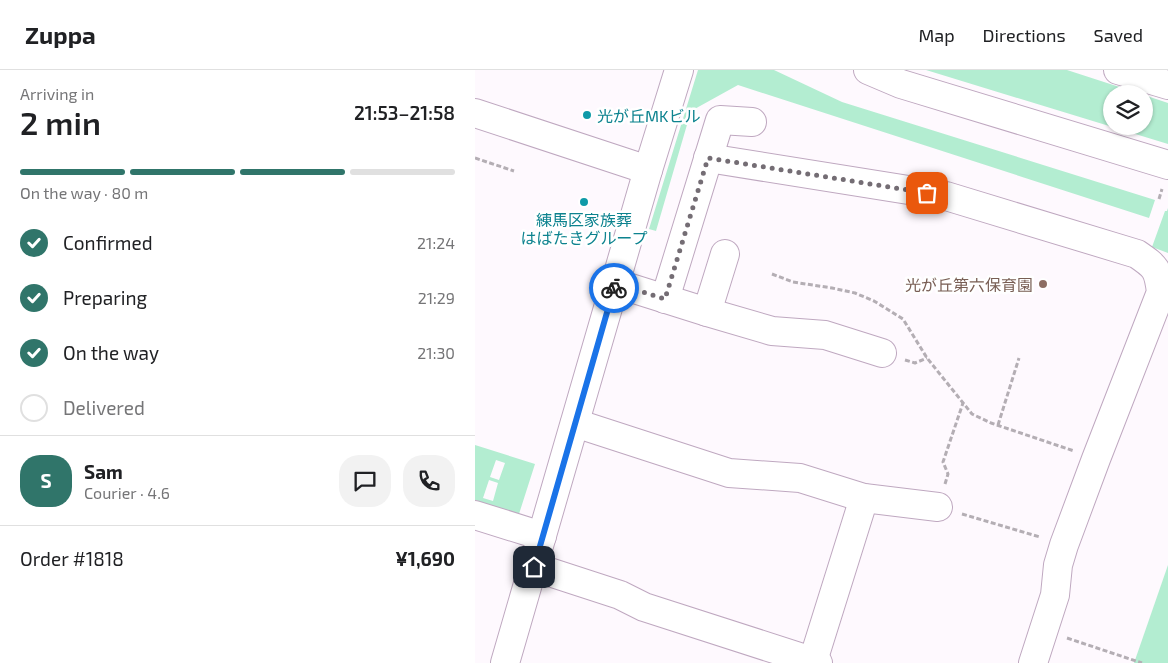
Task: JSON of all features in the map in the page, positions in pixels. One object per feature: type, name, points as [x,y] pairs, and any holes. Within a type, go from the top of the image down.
[{"type":"street","points":[[505,663],[648,170],[679,70]]},
{"type":"street","points":[[868,70],[901,84],[1168,165]]},
{"type":"street","points":[[1118,70],[1168,85]]},
{"type":"street","points":[[475,113],[648,170]]},
{"type":"street","points":[[665,299],[720,120],[752,122]]},
{"type":"street","points":[[708,158],[946,196],[1137,254],[1152,264],[1159,277],[1161,292],[1064,545],[1058,566],[1055,595],[1033,663]]},
{"type":"street","points":[[707,312],[725,254]]},
{"type":"street","points":[[615,283],[772,331],[825,335],[882,352]]},
{"type":"street","points":[[575,422],[729,472],[800,478],[865,498],[937,507]]},
{"type":"street","points":[[534,567],[620,595],[643,607],[815,662],[865,498]]},
{"type":"street","points":[[475,515],[542,536]]},
{"type":"path","points":[[475,158],[514,170]]},
{"type":"path","points":[[1019,358],[998,425],[1096,459]]},
{"type":"path","points":[[963,402],[943,462],[948,474],[937,507],[1064,545]]},
{"type":"path","points":[[1043,631],[1142,663]]},
{"type":"green space","points":[[698,70],[774,70],[842,102],[1155,200],[1149,218],[738,85],[691,111],[656,231],[649,229]]},
{"type":"green space","points":[[926,70],[1067,70],[1113,85],[1103,85],[1103,124]]},
{"type":"green space","points":[[1153,98],[1168,103],[1168,144],[1139,135],[1153,135]]},
{"type":"green space","points":[[1168,208],[1168,253],[1152,247],[1165,211]]},
{"type":"green space","points":[[475,445],[535,464],[519,514],[475,500]],"holes":[[[496,460],[505,463],[499,480],[490,477]],[[489,480],[498,483],[493,501],[483,498]]]},
{"type":"green space","points":[[1168,565],[1168,663],[1134,663]]},
{"type":"way so far","points":[[614,288],[615,283],[665,299],[708,158],[927,193]]},
{"type":"place","name":"光が丘MKビル","points":[[587,115]]},
{"type":"place","name":"練馬区家族葬 はばたきグループ","points":[[584,202]]},
{"type":"place","name":"光が丘第六保育園","points":[[1043,284]]},
{"type":"route","points":[[534,567],[614,288]]}]
